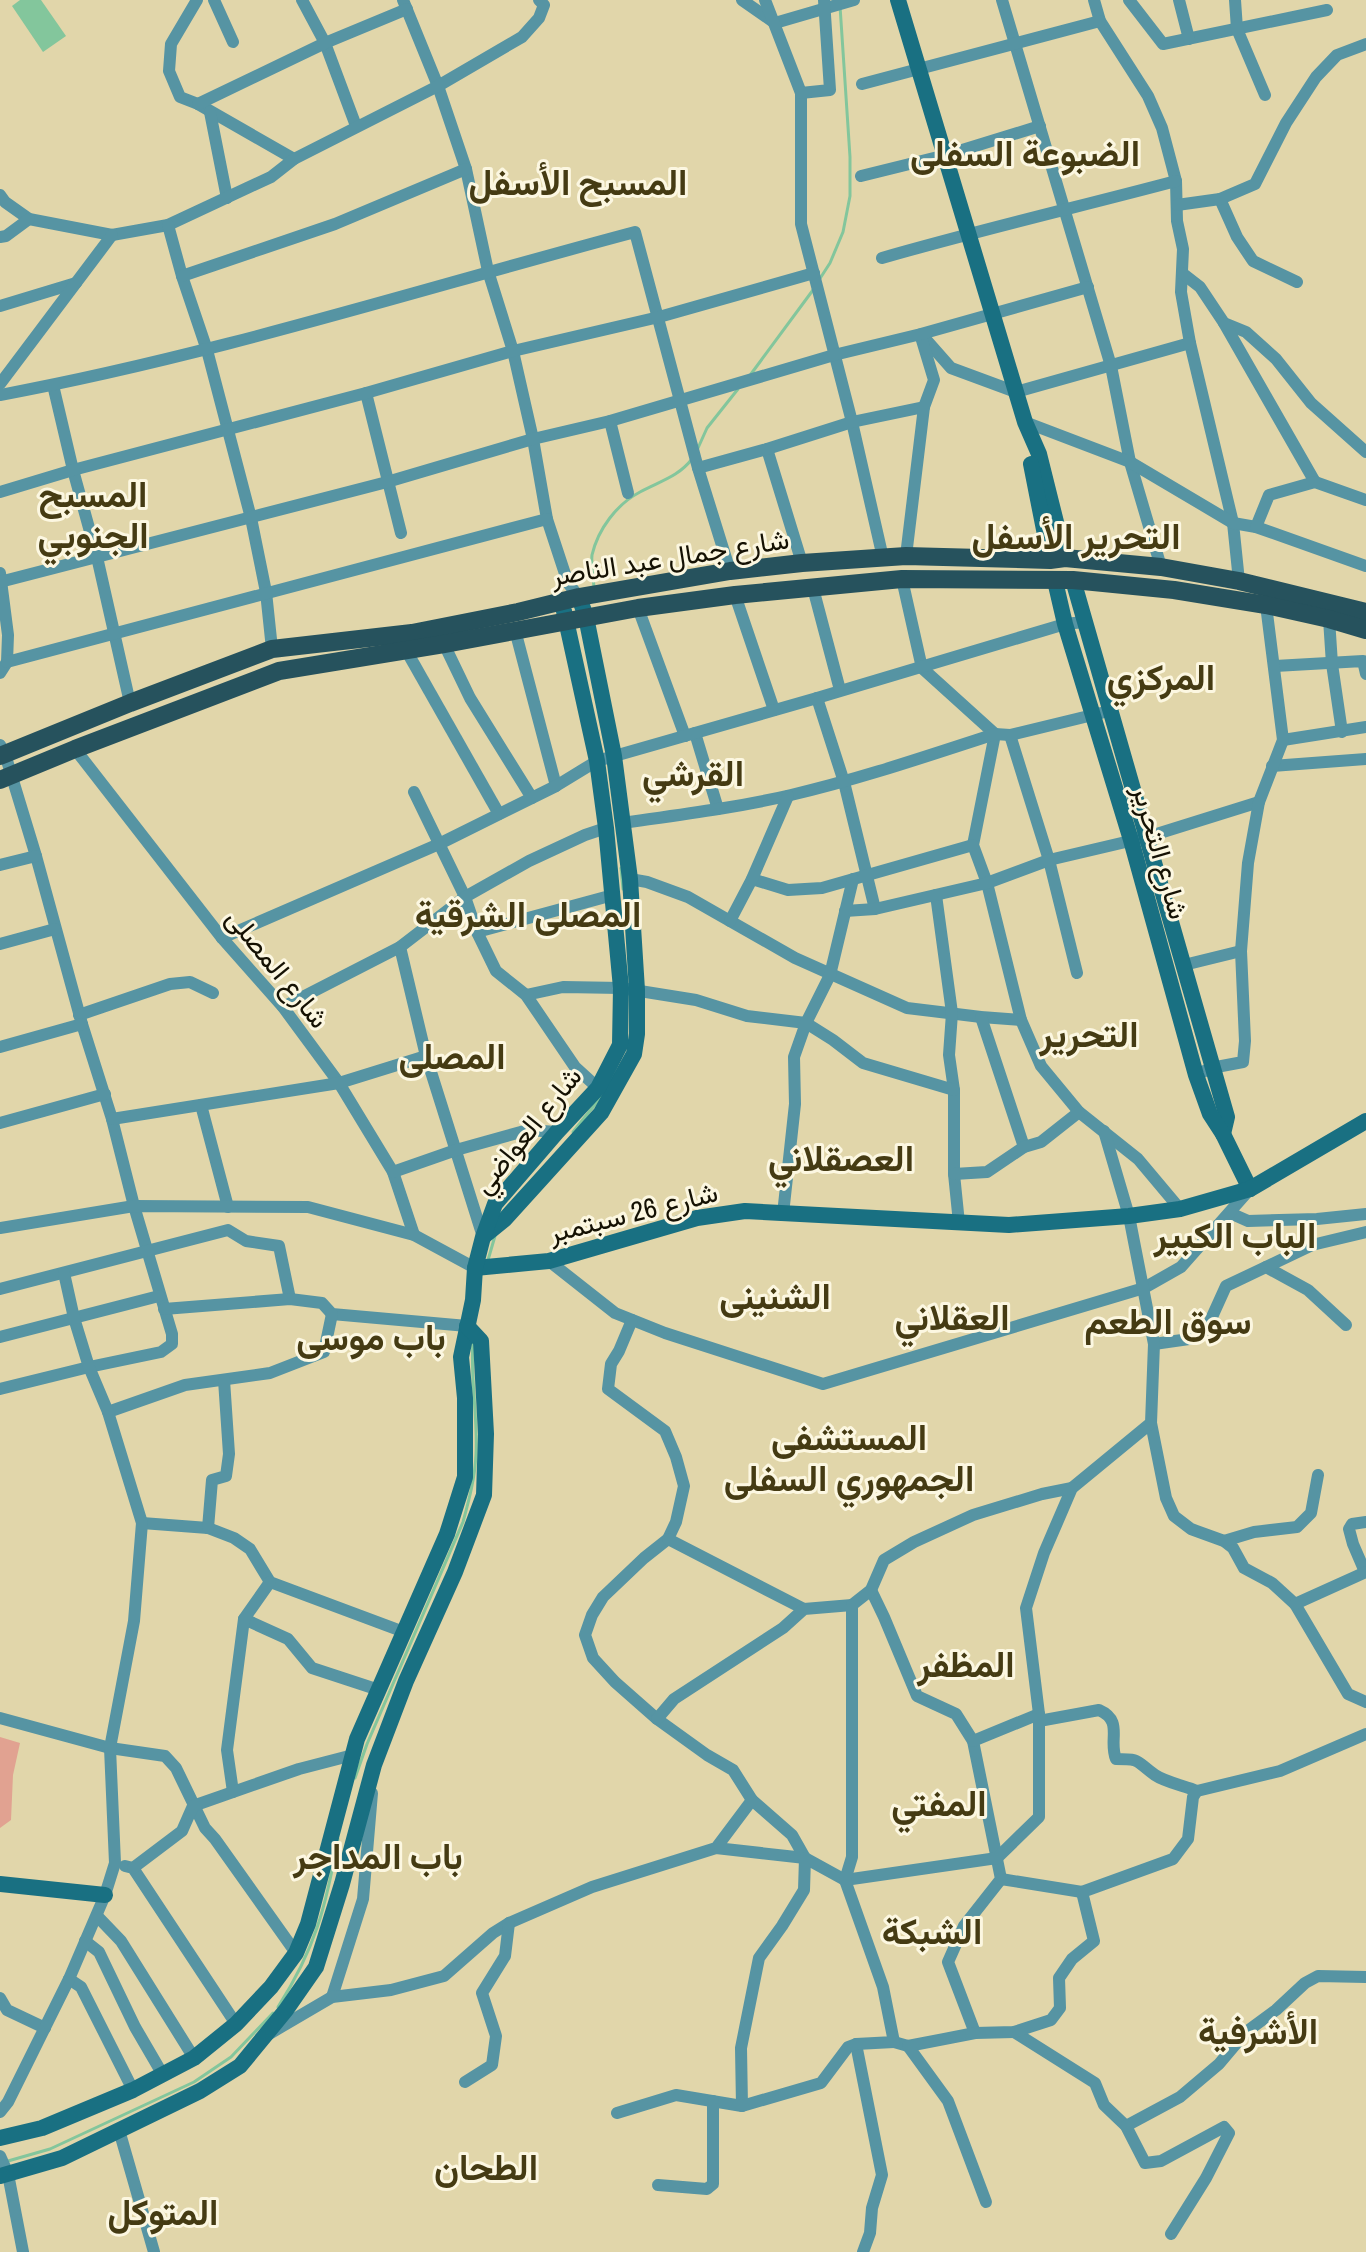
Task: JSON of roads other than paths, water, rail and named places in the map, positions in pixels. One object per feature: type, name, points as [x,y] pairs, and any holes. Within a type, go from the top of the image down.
[{"type":"main road","points":[[898,0],[1025,422],[1039,454],[1058,559]]},
{"type":"main road","name":"شارع جمال عبد الناصر","points":[[2,752],[272,649],[412,633],[570,594],[802,563],[906,556],[1058,559],[1161,567],[1239,581],[1366,612]]},
{"type":"main road","name":"شارع جمال عبد الناصر","points":[[6,779],[75,749],[279,671],[638,608],[735,595],[902,579],[1064,581],[1174,590],[1266,605],[1366,630]]},
{"type":"main road","name":"شارع التحرير","points":[[1064,581],[1084,622],[1101,713]]},
{"type":"main road","name":"شارع التحرير","points":[[1064,581],[1065,624],[1101,713],[1204,1072]]},
{"type":"main road","name":"شارع العواضي","points":[[483,1237],[505,1219],[601,1113],[634,1054],[637,1034],[613,895],[614,756],[586,617],[570,594]]},
{"type":"main road","name":"شارع العواضي","points":[[483,1237],[495,1204],[598,1088],[620,1045],[629,989],[630,879],[597,761],[566,621],[570,594]]},
{"type":"main road","name":"شارع التحرير","points":[[1139,838],[1184,965],[1210,1114],[1250,1189]]},
{"type":"main road","name":"شارع 26 سبتمبر","points":[[475,1268],[549,1261],[697,1218],[745,1211],[1009,1225],[1180,1209],[1250,1189],[1366,1121]]},
{"type":"main road","points":[[0,2138],[42,2128],[133,2090],[194,2058],[236,2024],[271,1987],[296,1953],[308,1924],[357,1739],[447,1534],[465,1477],[465,1398],[461,1357],[483,1237]]},
{"type":"main road","points":[[4,2175],[62,2158],[200,2091],[240,2066],[316,1967],[374,1765],[484,1495],[486,1434],[481,1341],[467,1326]]},
{"type":"main road","points":[[353,1755],[374,1765]]},
{"type":"main road","points":[[0,1884],[105,1895]]},
{"type":"street","points":[[197,0],[171,44],[169,71],[180,97],[198,104],[294,159]]},
{"type":"street","points":[[214,0],[233,42]]},
{"type":"street","points":[[302,0],[325,43],[356,126]]},
{"type":"street","points":[[0,195],[29,219],[112,235],[168,225],[271,177],[294,159],[438,86],[522,37],[539,18],[544,5],[539,0]]},
{"type":"street","points":[[742,0],[775,23]]},
{"type":"street","points":[[765,0],[801,93],[801,224],[883,558]]},
{"type":"street","points":[[775,23],[827,4],[852,0]]},
{"type":"street","points":[[1002,0],[1111,366],[1130,462],[1161,567]]},
{"type":"street","points":[[1094,0],[1100,21],[1148,96],[1162,128],[1176,181],[1177,221],[1183,249],[1181,292],[1190,343],[1233,523],[1239,581]]},
{"type":"street","points":[[1129,0],[1163,44],[1327,10]]},
{"type":"street","points":[[1179,0],[1189,39]]},
{"type":"street","points":[[1235,0],[1237,29],[1265,95]]},
{"type":"street","points":[[801,93],[830,90],[827,4]]},
{"type":"street","points":[[198,104],[405,5],[438,86],[466,169],[488,271],[513,351],[547,519],[570,594]]},
{"type":"street","points":[[862,84],[1100,21]]},
{"type":"street","points":[[1177,205],[1220,199],[1255,184],[1286,123],[1316,77],[1337,55],[1366,44]]},
{"type":"street","points":[[210,112],[227,198]]},
{"type":"street","points":[[861,176],[946,155],[1040,126]]},
{"type":"street","points":[[182,276],[335,224],[466,169]]},
{"type":"street","points":[[882,258],[1176,181]]},
{"type":"street","points":[[1220,199],[1237,237],[1253,261],[1297,282]]},
{"type":"street","points":[[0,237],[29,219]]},
{"type":"street","points":[[168,225],[207,350],[251,518],[266,592],[272,649]]},
{"type":"street","points":[[0,395],[207,350],[635,232],[698,468],[730,571]]},
{"type":"street","points":[[0,384],[112,235]]},
{"type":"street","points":[[0,492],[513,351],[659,317],[814,273]]},
{"type":"street","points":[[1182,273],[1200,287],[1224,323],[1315,482]]},
{"type":"street","points":[[0,306],[76,283]]},
{"type":"street","points":[[547,519],[114,633],[4,668],[8,635],[1,578],[97,557],[387,482],[834,355],[1088,287]]},
{"type":"street","points":[[1224,323],[1246,332],[1276,359],[1311,403],[1366,452]]},
{"type":"street","points":[[921,334],[951,368],[1016,392],[1190,343]]},
{"type":"street","points":[[906,556],[924,407],[934,380],[921,334]]},
{"type":"street","points":[[53,385],[130,703]]},
{"type":"street","points":[[366,393],[401,533]]},
{"type":"street","points":[[698,468],[852,422],[924,407]]},
{"type":"street","points":[[610,421],[628,493]]},
{"type":"street","points":[[1025,422],[1130,462],[1233,523],[1256,527],[1366,566]]},
{"type":"street","points":[[767,449],[802,563]]},
{"type":"street","points":[[1256,527],[1269,495],[1315,482],[1366,500]]},
{"type":"street","points":[[902,579],[922,668],[995,734]]},
{"type":"street","points":[[813,588],[840,690]]},
{"type":"street","points":[[735,595],[774,710]]},
{"type":"street","points":[[1204,1072],[1243,1062],[1241,951],[1248,863],[1259,802],[1283,740],[1266,605]]},
{"type":"street","points":[[638,608],[718,809]]},
{"type":"street","points":[[1329,619],[1342,732]]},
{"type":"street","points":[[222,938],[439,844],[556,786],[597,761],[1065,624],[1084,622]]},
{"type":"street","points":[[515,630],[556,786]]},
{"type":"street","points":[[444,644],[470,698],[532,798]]},
{"type":"street","points":[[406,650],[499,814]]},
{"type":"street","points":[[1275,666],[1363,661],[1366,674]]},
{"type":"street","points":[[817,698],[844,782],[875,909]]},
{"type":"street","points":[[283,1007],[400,947],[465,897],[529,861],[585,835],[614,826],[788,796],[844,782],[995,734],[1010,735],[1101,713]]},
{"type":"street","points":[[1283,740],[1366,727]]},
{"type":"street","points":[[995,734],[973,845],[987,883],[1021,1020],[1041,1066],[1079,1112],[1138,1159],[1180,1209]]},
{"type":"street","points":[[1010,735],[1049,860],[1077,973]]},
{"type":"street","name":"شارع المصلى","points":[[75,749],[222,938],[283,1007],[339,1083],[393,1172],[414,1235]]},
{"type":"street","points":[[0,1389],[161,1352],[172,1344],[172,1334],[105,1094],[81,1020],[36,856],[6,779],[2,752]]},
{"type":"street","points":[[1272,766],[1366,759]]},
{"type":"street","points":[[414,792],[465,897],[477,932],[496,971],[526,995],[575,1067],[598,1088]]},
{"type":"street","points":[[730,921],[788,796]]},
{"type":"street","points":[[845,911],[875,909],[987,883],[1049,860],[1139,838],[1259,802]]},
{"type":"street","points":[[752,879],[788,890],[822,888],[973,845]]},
{"type":"street","points":[[0,865],[36,856]]},
{"type":"street","points":[[630,879],[688,897],[795,958],[907,1008],[1021,1020]]},
{"type":"street","points":[[783,1214],[795,1104],[794,1057],[806,1023],[830,975],[853,879]]},
{"type":"street","points":[[477,932],[613,895]]},
{"type":"street","points":[[936,895],[952,1013],[949,1055],[954,1090],[954,1174],[959,1223]]},
{"type":"street","points":[[0,944],[55,929]]},
{"type":"street","points":[[400,947],[426,1056],[483,1237]]},
{"type":"street","points":[[1184,965],[1241,951]]},
{"type":"street","points":[[0,1047],[81,1020],[170,984],[190,982],[213,993]]},
{"type":"street","points":[[526,995],[563,987],[629,989],[696,1000],[747,1016],[806,1023],[863,1063],[954,1090]]},
{"type":"street","points":[[981,1017],[1024,1147]]},
{"type":"street","points":[[112,1119],[339,1083],[426,1056]]},
{"type":"street","points":[[0,1123],[105,1094]]},
{"type":"street","points":[[201,1105],[228,1207]]},
{"type":"street","points":[[954,1174],[987,1172],[1024,1147],[1041,1142],[1079,1112]]},
{"type":"street","points":[[393,1172],[528,1130],[557,1132]]},
{"type":"street","points":[[1104,1131],[1129,1216],[1144,1288],[1154,1344],[1151,1423],[1166,1498],[1174,1516],[1191,1529],[1224,1541],[1233,1548],[1244,1568],[1272,1583],[1295,1604],[1348,1694],[1366,1702]]},
{"type":"street","points":[[549,1261],[615,1313],[665,1333],[823,1384],[1144,1288],[1181,1267],[1250,1189]]},
{"type":"street","points":[[0,1228],[134,1206],[308,1207],[414,1235],[475,1268]]},
{"type":"street","points":[[1230,1213],[1248,1221],[1366,1214]]},
{"type":"street","points":[[0,1289],[228,1230],[246,1241],[279,1246],[290,1299]]},
{"type":"street","points":[[1154,1344],[1196,1338],[1207,1328],[1226,1286],[1312,1245],[1366,1232]]},
{"type":"street","points":[[1266,1267],[1308,1290],[1346,1325]]},
{"type":"street","points":[[0,2112],[8,2102],[69,1979],[97,1916],[115,1863],[110,1748],[134,1621],[142,1523],[108,1412],[89,1367],[64,1273]]},
{"type":"street","points":[[0,1337],[74,1318],[162,1302],[290,1299],[322,1303],[332,1314],[467,1326]]},
{"type":"street","points":[[108,1412],[185,1385],[270,1373],[324,1352],[332,1314]]},
{"type":"street","points":[[632,1320],[611,1364],[608,1389],[665,1431],[684,1486],[676,1522],[668,1539],[603,1597],[585,1635],[593,1658],[615,1682],[657,1719],[733,1770],[752,1800],[792,1835],[805,1858],[804,1890],[759,1958],[741,2048],[742,2106]]},
{"type":"street","points":[[208,1528],[212,1480],[226,1476],[229,1454],[224,1380]]},
{"type":"street","points":[[260,2039],[332,1997],[391,1990],[444,1976],[509,1923],[592,1887],[716,1848],[805,1858],[845,1880],[997,1858],[1039,1817],[1039,1717],[1026,1608],[1044,1553],[1072,1488],[1151,1423]]},
{"type":"street","points":[[1224,1541],[1254,1532],[1297,1527],[1311,1513],[1318,1475]]},
{"type":"street","points":[[668,1539],[804,1609],[852,1605],[871,1590],[884,1560],[914,1542],[973,1515],[1072,1488]]},
{"type":"street","points":[[1295,1604],[1365,1572],[1349,1529],[1352,1524],[1366,1522]]},
{"type":"street","points":[[142,1523],[208,1528],[234,1538],[250,1549],[270,1582],[404,1632]]},
{"type":"street","points":[[233,1792],[227,1750],[244,1619],[270,1582]]},
{"type":"street","points":[[871,1590],[917,1696],[956,1714],[973,1741],[1001,1879],[964,1926],[948,1962],[975,2033]]},
{"type":"street","points":[[852,1605],[852,1857],[845,1880],[883,1987],[894,2042]]},
{"type":"street","points":[[657,1719],[674,1699],[783,1628],[804,1609]]},
{"type":"street","points":[[244,1619],[288,1639],[312,1668],[379,1690]]},
{"type":"street","points":[[973,1741],[1039,1717],[1099,1710],[1106,1713],[1115,1728],[1113,1754],[1116,1759],[1134,1759],[1156,1776],[1197,1791],[1280,1771],[1366,1734]]},
{"type":"street","points":[[0,1718],[110,1748],[165,1756],[176,1768],[205,1828],[296,1953]]},
{"type":"street","points":[[133,1868],[182,1831],[193,1806],[299,1769],[353,1755]]},
{"type":"street","points":[[332,1997],[363,1899],[374,1765]]},
{"type":"street","points":[[1001,1879],[1082,1892],[1173,1859],[1188,1839],[1193,1797],[1197,1791]]},
{"type":"street","points":[[716,1848],[752,1800]]},
{"type":"street","points":[[115,1863],[133,1868],[236,2024]]},
{"type":"street","points":[[617,2113],[676,2095],[742,2106],[821,2083],[848,2047],[856,2044],[894,2042],[908,2046],[975,2033],[1014,2032],[1051,2020],[1060,2008],[1059,1978],[1072,1959],[1094,1941],[1082,1892]]},
{"type":"street","points":[[97,1916],[121,1941],[194,2058]]},
{"type":"street","points":[[465,2082],[492,2065],[496,2036],[482,1993],[505,1956],[509,1923]]},
{"type":"street","points":[[85,1941],[99,1952],[135,2027],[163,2075]]},
{"type":"street","points":[[1126,2126],[1180,2097],[1219,2064],[1246,2032],[1305,1983],[1318,1976],[1366,1977]]},
{"type":"street","points":[[69,1979],[81,1987],[133,2090]]},
{"type":"street","points":[[0,1998],[7,2010],[45,2028]]},
{"type":"street","points":[[1014,2032],[1095,2083],[1104,2105],[1126,2126],[1145,2163],[1161,2161],[1224,2127],[1229,2133],[1206,2178],[1171,2234]]},
{"type":"street","points":[[856,2044],[882,2175],[863,2252]]},
{"type":"street","points":[[908,2046],[948,2101],[986,2202]]},
{"type":"street","points":[[658,2185],[707,2189],[713,2184],[713,2101]]},
{"type":"street","points":[[119,2130],[154,2252]]},
{"type":"street","points":[[0,2156],[23,2252]]},
{"type":"waterway","points":[[819,280],[843,232],[850,196],[840,6]]},
{"type":"waterway","points":[[751,374],[813,290]]},
{"type":"waterway","points":[[698,448],[707,428],[738,389]]},
{"type":"waterway","points":[[594,587],[592,555],[610,518],[632,497],[675,474],[692,459]]},
{"type":"waterway","points":[[621,868],[623,889]]},
{"type":"waterway","points":[[573,1132],[601,1097]]},
{"type":"waterway","points":[[488,1260],[495,1236]]},
{"type":"waterway","points":[[355,1778],[463,1522],[476,1454],[473,1341]]},
{"type":"waterway","points":[[278,2007],[301,1966],[317,1927],[338,1839]]},
{"type":"waterway","points":[[8,2161],[50,2149],[194,2082],[231,2057],[273,2013]]},
{"type":"district","name":"الضبوعة السفلى","points":[[1025,153]]},
{"type":"district","name":"المسبح الأسفل","points":[[578,182]]},
{"type":"district","name":"المسبح الجنوبي","points":[[93,514]]},
{"type":"district","name":"التحرير الأسفل","points":[[1076,536]]},
{"type":"district","name":"المركزي","points":[[1161,677]]},
{"type":"district","name":"القرشي","points":[[693,773]]},
{"type":"district","name":"المصلى الشرقية","points":[[528,914]]},
{"type":"district","name":"التحرير","points":[[1089,1034]]},
{"type":"district","name":"المصلى","points":[[452,1056]]},
{"type":"district","name":"العصقلاني","points":[[841,1158]]},
{"type":"district","name":"الباب الكبير","points":[[1235,1235]]},
{"type":"district","name":"الشنينى","points":[[775,1296]]},
{"type":"district","name":"العقلاني","points":[[952,1317]]},
{"type":"district","name":"سوق الطعم","points":[[1168,1321]]},
{"type":"district","name":"باب موسى","points":[[371,1337]]},
{"type":"district","name":"المستشفى الجمهوري السفلى","points":[[849,1458]]},
{"type":"district","name":"المظفر","points":[[966,1664]]},
{"type":"district","name":"المفتي","points":[[939,1803]]},
{"type":"district","name":"باب المداجر","points":[[378,1856]]},
{"type":"district","name":"الشبكة","points":[[932,1931]]},
{"type":"district","name":"الأشرفية","points":[[1258,2031]]},
{"type":"district","name":"الطحان","points":[[486,2167]]},
{"type":"district","name":"المتوكل","points":[[163,2212]]}]
